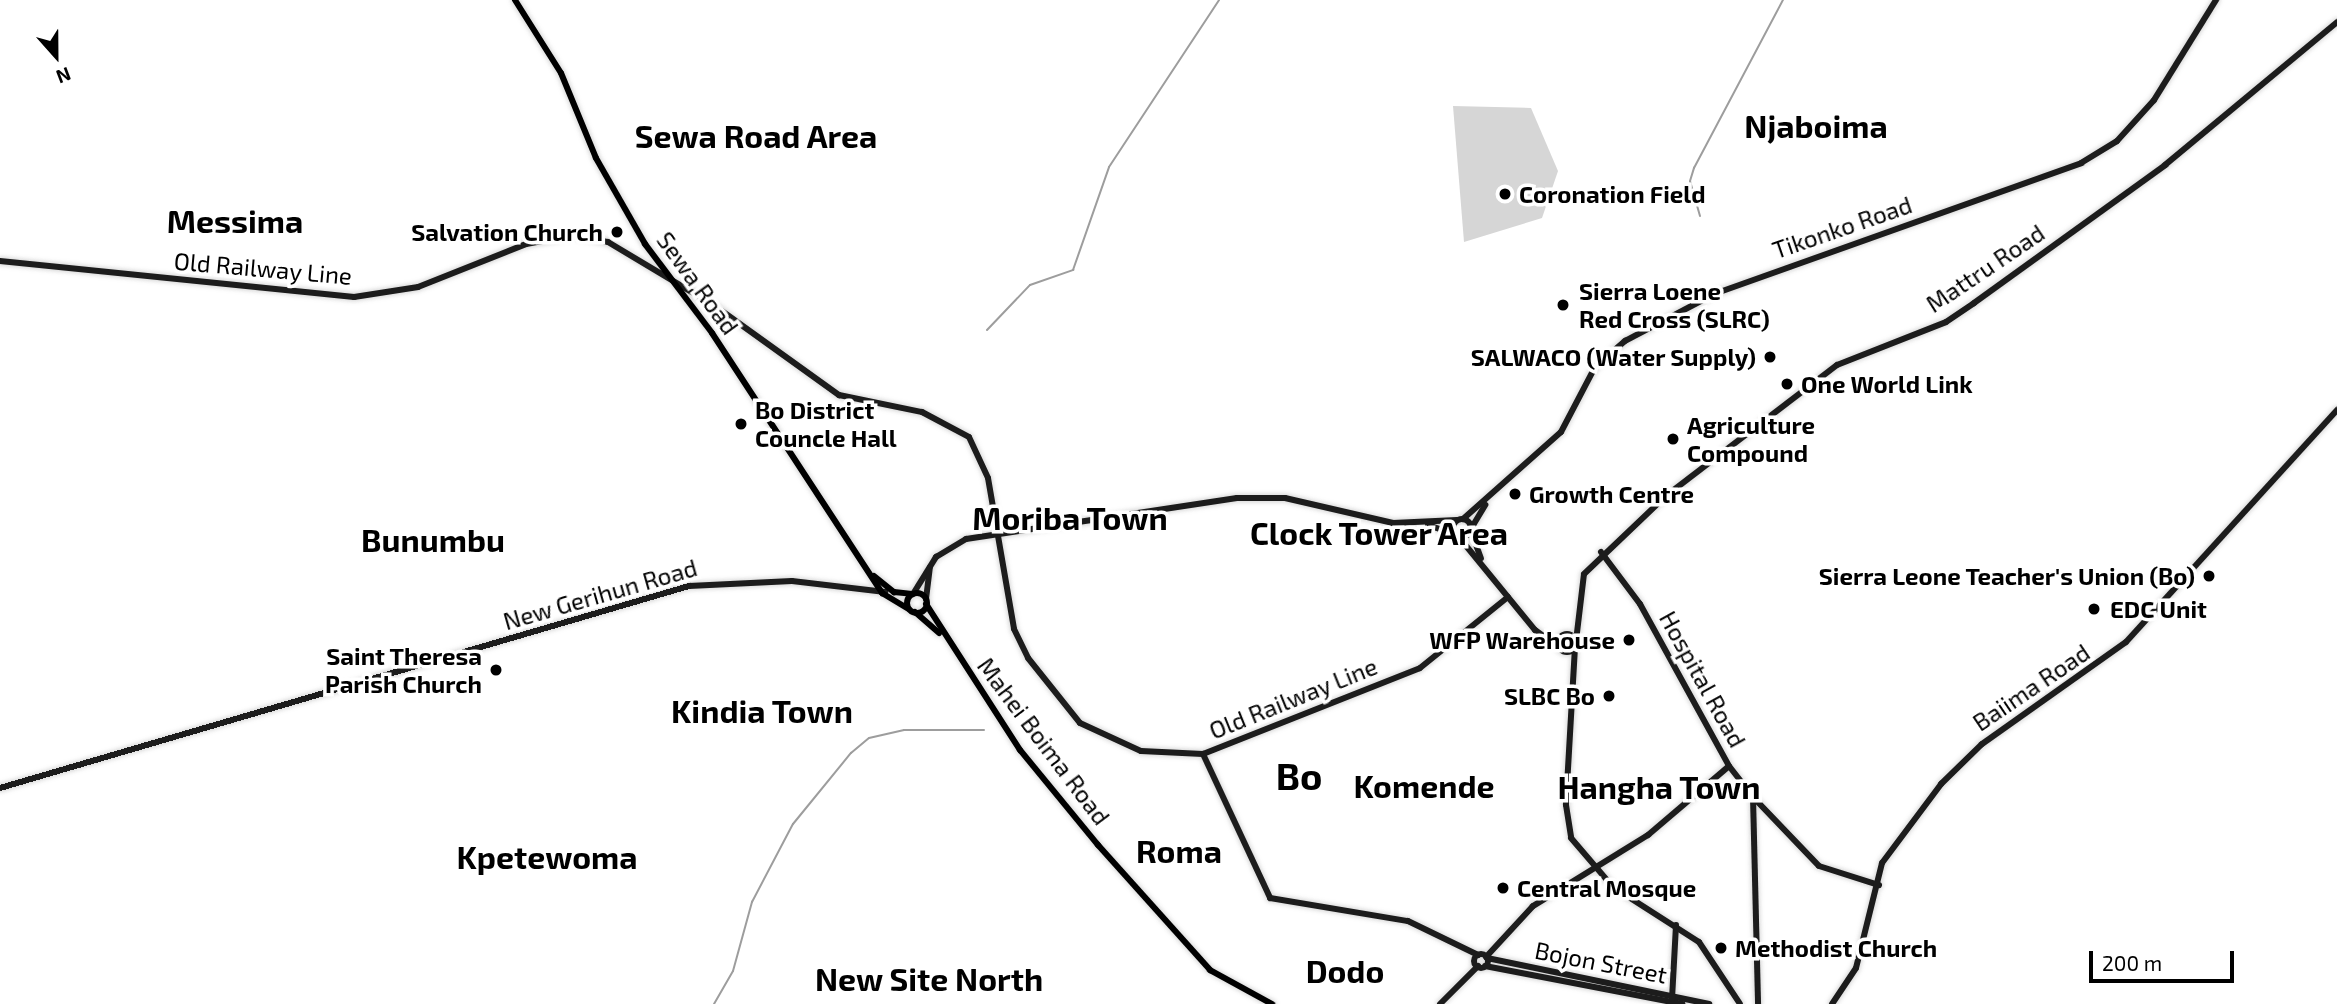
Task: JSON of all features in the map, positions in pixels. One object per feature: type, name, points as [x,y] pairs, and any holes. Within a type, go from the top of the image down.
[{"type":"main road","name":"Sewa Road","points":[[515,0],[561,73],[612,190],[670,281],[712,332],[873,575]]},
{"type":"main road","points":[[873,575],[894,592],[912,594],[926,602],[943,636]]},
{"type":"main road","points":[[873,575],[882,593],[912,610],[943,636]]},
{"type":"main road","points":[[912,594],[912,610]]},
{"type":"main road","points":[[912,610],[926,602]]},
{"type":"main road","name":"Mahei Boima Road","points":[[943,636],[1074,818],[1202,962],[1272,1004]]},
{"type":"street","name":"Tikonko Road","points":[[1486,503],[1561,432],[1595,366],[1625,341],[1751,280],[2081,163],[2118,141],[2154,100],[2216,0]]},
{"type":"street","name":"Mattru Road","points":[[1593,869],[1567,823],[1572,667],[1576,644],[1574,620],[1584,574],[1601,552],[1836,365],[1924,331],[1975,303],[2165,164],[2337,22]]},
{"type":"street","name":"Old Railway Line","points":[[0,261],[354,297],[418,287],[526,244],[575,235],[622,248],[839,395],[922,412],[970,437],[988,478],[1000,534],[1014,629],[1058,701],[1080,723],[1141,751],[1203,754],[1420,668],[1508,597]]},
{"type":"street","name":"Baiima Road","points":[[1832,1004],[1856,968],[1879,885],[1882,863],[1964,758],[2126,642],[2337,410]]},
{"type":"street","points":[[912,594],[931,565],[959,541],[1269,496],[1427,524],[1457,536],[1481,560],[1539,634],[1562,650],[1572,667]]},
{"type":"street","points":[[1427,524],[1460,520],[1486,503]]},
{"type":"street","points":[[1457,536],[1471,529],[1486,503]]},
{"type":"street","points":[[1460,520],[1471,529],[1481,560]]},
{"type":"street","points":[[1457,536],[1460,520]]},
{"type":"street","name":"Hospital Road","points":[[1601,552],[1640,604],[1728,766],[1753,797],[1819,866],[1879,885]]},
{"type":"street","points":[[926,602],[931,565]]},
{"type":"street","name":"New Gerihun Road","points":[[0,788],[688,586],[792,582],[882,593],[894,592]]},
{"type":"street","name":"Mattru Road","points":[[1561,636],[1574,620]]},
{"type":"street","points":[[1539,634],[1561,636],[1576,644]]},
{"type":"street","points":[[1561,636],[1562,650]]},
{"type":"street","points":[[1562,650],[1576,644]]},
{"type":"street","name":"Bojon Street","points":[[1203,754],[1270,898],[1408,921],[1478,955],[1484,962],[1672,1000],[1709,1004]]},
{"type":"street","points":[[1440,1004],[1484,962],[1533,906],[1659,827],[1728,766]]},
{"type":"street","points":[[1753,797],[1758,1004]]},
{"type":"street","points":[[1593,869],[1699,942],[1736,1002]]},
{"type":"street","points":[[1672,1000],[1676,925]]},
{"type":"street","points":[[1478,955],[1484,962]]},
{"type":"street","name":"Bojon Street","points":[[1672,1000],[1682,1004]]},
{"type":"shaded area","name":"Coronation Field","points":[[1453,106],[1531,108],[1558,171],[1542,218],[1464,242]]},
{"type":"waterway","points":[[987,330],[1030,285],[1073,270],[1109,167],[1219,0]]},
{"type":"waterway","points":[[1700,216],[1690,181],[1694,168],[1783,0]]},
{"type":"waterway","points":[[714,1004],[733,971],[752,902],[793,824],[851,753],[869,738],[904,730],[984,730]]},
{"type":"place","name":"Coronation Field","points":[[1505,194]]},
{"type":"place","name":"Salvation Church","points":[[617,232]]},
{"type":"place","name":"Sierra Loene Red Cross (SLRC)","points":[[1563,305]]},
{"type":"place","name":"SALWACO (Water Supply)","points":[[1770,357]]},
{"type":"place","name":"One World Link","points":[[1787,384]]},
{"type":"place","name":"Bo District Councle Hall","points":[[741,424]]},
{"type":"place","name":"Agriculture Compound","points":[[1673,439]]},
{"type":"place","name":"Growth Centre","points":[[1515,494]]},
{"type":"place","name":"Sierra Leone Teacher's Union (Bo)","points":[[2209,576]]},
{"type":"place","name":"EDC Unit","points":[[2094,609]]},
{"type":"place","name":"WFP Warehouse","points":[[1629,640]]},
{"type":"place","name":"Saint Theresa Parish Church","points":[[496,670]]},
{"type":"place","name":"SLBC Bo","points":[[1609,696]]},
{"type":"place","name":"Central Mosque","points":[[1503,888]]},
{"type":"place","name":"Methodist Church","points":[[1721,948]]},
{"type":"district","name":"Njaboima","points":[[1816,125]]},
{"type":"district","name":"Sewa Road Area","points":[[756,135]]},
{"type":"district","name":"Messima","points":[[235,220]]},
{"type":"district","name":"Moriba Town","points":[[1070,517]]},
{"type":"district","name":"Clock Tower Area","points":[[1379,532]]},
{"type":"district","name":"Bunumbu","points":[[433,539]]},
{"type":"district","name":"Kindia Town","points":[[762,710]]},
{"type":"district","name":"Bo","points":[[1299,776]]},
{"type":"district","name":"Komende","points":[[1424,785]]},
{"type":"district","name":"Hangha Town","points":[[1659,786]]},
{"type":"district","name":"Roma","points":[[1179,850]]},
{"type":"district","name":"Kpetewoma","points":[[547,856]]},
{"type":"district","name":"Dodo","points":[[1345,970]]},
{"type":"district","name":"New Site North","points":[[929,978]]}]
